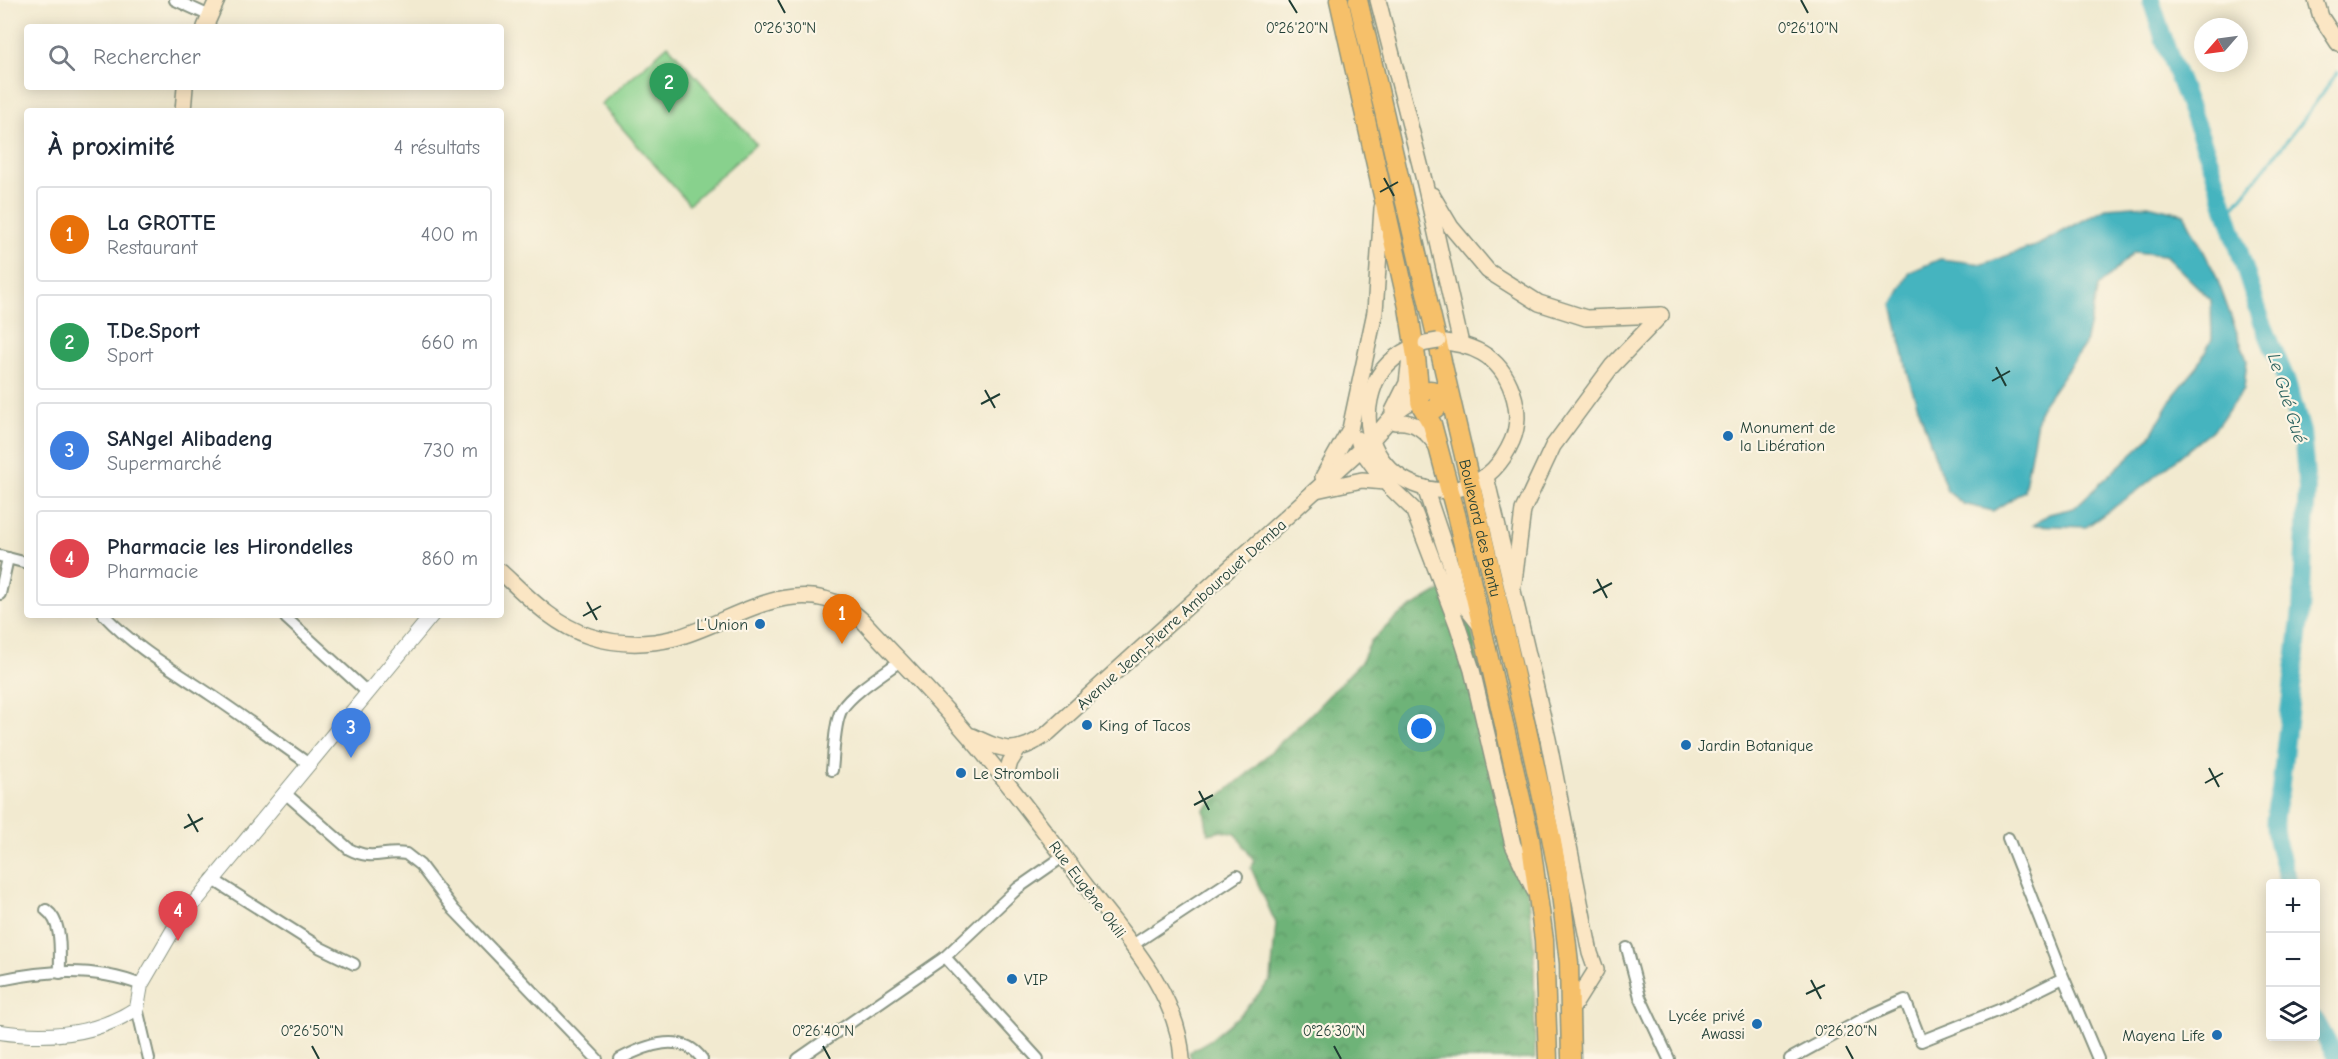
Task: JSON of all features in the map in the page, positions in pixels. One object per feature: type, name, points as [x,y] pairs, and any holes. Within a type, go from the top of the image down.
[{"type":"highway","name":"Boulevard des Bantu","points":[[1339,0],[1408,307],[1426,343],[1443,362],[1468,484],[1534,758],[1558,872],[1565,922],[1572,1030],[1571,1059]]},
{"type":"highway","name":"Boulevard des Bantu","points":[[1358,0],[1402,187],[1426,343],[1432,424],[1439,449],[1468,484],[1483,629],[1522,800],[1540,901],[1546,966],[1548,1059]]},
{"type":"highway","points":[[1402,187],[1406,220],[1436,358],[1432,400],[1447,412],[1468,484]]},
{"type":"highway","points":[[1572,1030],[1577,1059]]},
{"type":"main road","points":[[207,22],[217,0]]},
{"type":"main road","points":[[1378,0],[1425,184],[1461,344]]},
{"type":"main road","points":[[2316,0],[2321,17],[2338,43]]},
{"type":"main road","points":[[183,108],[185,90]]},
{"type":"main road","points":[[1425,184],[1451,227],[1488,271],[1539,303],[1586,318],[1660,315],[1612,366],[1553,446],[1523,510],[1513,591]]},
{"type":"main road","points":[[1316,490],[1350,429],[1375,312],[1382,190]]},
{"type":"main road","points":[[1408,307],[1410,375],[1393,419],[1420,427],[1439,449]]},
{"type":"main road","points":[[1352,416],[1370,440],[1375,450],[1391,471],[1412,485],[1437,491],[1468,484],[1503,460],[1513,439],[1517,415],[1512,391],[1501,370],[1483,354],[1461,344],[1426,343],[1394,358],[1378,376],[1369,400],[1368,426],[1370,440],[1386,482],[1413,509],[1458,624],[1472,670],[1513,845],[1540,901]]},
{"type":"main road","name":"Avenue Jean-Pierre Ambourouet Demba","points":[[1019,748],[1040,739],[1063,721],[1393,419],[1432,400]]},
{"type":"main road","points":[[1316,490],[1362,480],[1386,482]]},
{"type":"main road","points":[[1468,484],[1513,591],[1548,739],[1590,953],[1596,970],[1571,1010]]},
{"type":"main road","points":[[1425,488],[1451,566],[1458,597],[1483,629]]},
{"type":"main road","name":"Rue Eugène Okili","points":[[504,575],[531,600],[566,626],[588,636],[638,643],[675,638],[750,608],[799,597],[815,598],[846,607],[863,621],[967,733],[1005,779],[1145,964],[1166,1002],[1177,1029],[1182,1059]]},
{"type":"main road","points":[[967,733],[1000,749],[1019,748]]},
{"type":"main road","points":[[1005,779],[1010,762],[1019,748]]},
{"type":"street","points":[[175,0],[207,22]]},
{"type":"street","points":[[0,594],[4,557],[24,562]]},
{"type":"street","points":[[107,618],[158,661],[211,694],[309,764]]},
{"type":"street","points":[[286,618],[367,692]]},
{"type":"street","points":[[149,1059],[137,1008],[141,985],[176,925],[429,618]]},
{"type":"street","points":[[832,770],[841,710],[854,696],[900,662]]},
{"type":"street","points":[[285,793],[349,849],[360,855],[371,857],[406,854],[420,865],[454,909],[597,1059]]},
{"type":"street","points":[[2008,838],[2062,976],[2098,1059]]},
{"type":"street","points":[[798,1059],[945,957],[1018,888],[1064,856]]},
{"type":"street","points":[[1131,946],[1237,876]]},
{"type":"street","points":[[212,879],[321,948],[354,964]]},
{"type":"street","points":[[46,910],[52,915],[58,927],[60,973]]},
{"type":"street","points":[[1627,948],[1640,998],[1669,1059]]},
{"type":"street","points":[[945,957],[1038,1059]]},
{"type":"street","points":[[0,980],[32,974],[104,974],[141,985]]},
{"type":"street","points":[[1790,1059],[1869,1016],[1905,1000],[1921,1041],[2007,1006],[2062,976]]},
{"type":"street","points":[[0,1032],[61,1035],[97,1028],[117,1021],[137,1008]]},
{"type":"street","points":[[620,1059],[639,1050],[669,1042],[681,1043],[696,1050],[702,1059]]},
{"type":"green space","points":[[668,45],[756,144],[689,204],[601,104]]},
{"type":"green space","points":[[1460,579],[1527,880],[1534,948],[1535,1059],[1191,1059],[1189,1052],[1210,1040],[1240,1015],[1271,980],[1276,924],[1251,868],[1254,861],[1236,834],[1222,831],[1208,834],[1204,809],[1247,774],[1309,716],[1362,661],[1371,641],[1399,615]]},
{"type":"water","points":[[2148,205],[2184,214],[2215,273],[2247,360],[2244,389],[2216,427],[2137,491],[2086,527],[2033,525],[2049,514],[2074,508],[2149,438],[2175,394],[2198,366],[2212,339],[2211,300],[2165,255],[2134,252],[2098,287],[2085,344],[2039,410],[2024,491],[1993,511],[1963,504],[1947,491],[1911,386],[1892,305],[1910,272],[1940,259],[1983,264],[2038,245],[2106,208]]},
{"type":"waterway","name":"Le Gué Gué","points":[[2151,0],[2167,49],[2211,163],[2261,319],[2287,382],[2302,432],[2307,488],[2301,610],[2275,818],[2276,839],[2287,879]]},
{"type":"waterway","points":[[2228,214],[2300,124],[2338,72]]},
{"type":"waterway","name":"Le Gué Gué","points":[[2320,1028],[2337,1059]]},
{"type":"place","name":"T.De.Sport","points":[[669,113]]},
{"type":"place","name":"Monument de la Libération","points":[[1728,436]]},
{"type":"place","name":"L’Union","points":[[760,624]]},
{"type":"place","name":"La GROTTE","points":[[842,644]]},
{"type":"place","name":"King of Tacos","points":[[1087,725]]},
{"type":"place","name":"Jardin Botanique","points":[[1686,745]]},
{"type":"place","name":"SANgel Alibadeng","points":[[351,758]]},
{"type":"place","name":"Le Stromboli","points":[[961,773]]},
{"type":"place","name":"Pharmacie les Hirondelles","points":[[178,941]]},
{"type":"place","name":"VIP","points":[[1012,979]]},
{"type":"place","name":"Lycée privé Awassi","points":[[1757,1024]]},
{"type":"place","name":"Mayena Life","points":[[2217,1035]]}]
